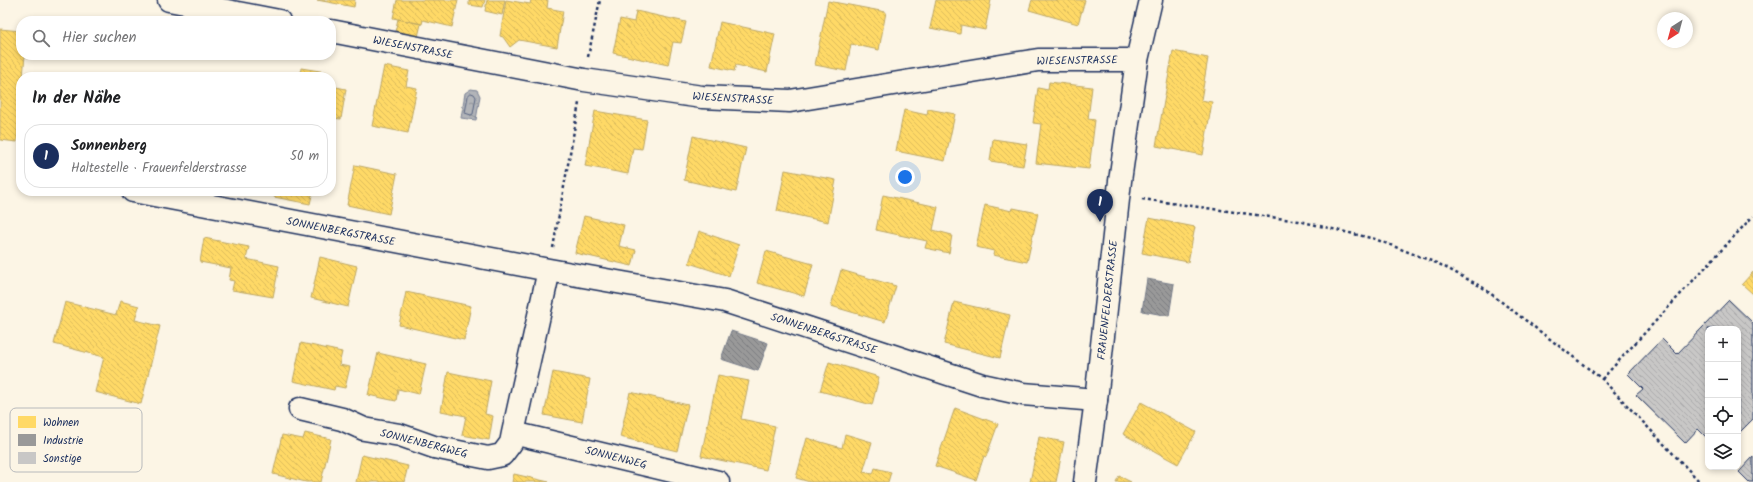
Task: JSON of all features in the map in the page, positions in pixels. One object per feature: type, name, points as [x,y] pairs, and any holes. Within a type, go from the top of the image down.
[{"type":"street","points":[[169,0],[253,16]]},
{"type":"street","name":"FRAUENFELDERSTRASSE","points":[[1085,482],[1096,400],[1118,196],[1137,60],[1151,0]]},
{"type":"street","name":"WIESENSTRASSE","points":[[336,32],[584,80],[702,98],[790,101],[1038,60],[1137,60]]},
{"type":"street","name":"SONNENBERGSTRASSE","points":[[159,196],[549,270],[725,301],[982,384],[1023,394],[1096,400]]},
{"type":"street","points":[[513,433],[549,270]]},
{"type":"street","name":"SONNENBERGWEG","points":[[300,409],[342,419],[364,429],[400,435],[434,446],[488,458],[502,455],[511,443],[513,433]]},
{"type":"street","name":"SONNENWEG","points":[[513,433],[718,482]]},
{"type":"path","points":[[549,270],[600,0]]},
{"type":"path","points":[[1118,196],[1299,221],[1375,239],[1439,264],[1482,287],[1602,378],[1700,482]]},
{"type":"path","points":[[1602,378],[1753,216]]},
{"type":"water","points":[[471,89],[477,90],[480,96],[476,120],[461,118],[465,93]]},
{"type":"building: Wohnen","points":[[317,0],[355,0],[354,7]]},
{"type":"building: Wohnen","points":[[397,0],[458,0],[452,27],[423,20],[422,24],[393,18]]},
{"type":"building: Wohnen","points":[[469,0],[485,0],[483,7],[469,5]]},
{"type":"building: Wohnen","points":[[487,0],[505,0],[502,15],[485,11]]},
{"type":"building: Wohnen","points":[[506,0],[530,4],[531,0],[548,0],[547,8],[563,11],[557,47],[519,40],[510,47],[503,37],[500,36]]},
{"type":"building: Wohnen","points":[[936,0],[991,0],[985,30],[961,25],[960,34],[930,28]]},
{"type":"building: Wohnen","points":[[1032,0],[1085,0],[1078,24],[1029,10]]},
{"type":"building: Wohnen","points":[[828,1],[886,12],[879,50],[851,44],[846,71],[815,65]]},
{"type":"building: Wohnen","points":[[636,11],[686,22],[681,43],[673,42],[668,65],[613,53],[620,19],[634,22]]},
{"type":"building: Wohnen","points":[[398,19],[421,24],[418,37],[395,32]]},
{"type":"building: Wohnen","points":[[720,22],[775,34],[767,72],[736,65],[734,71],[711,66]]},
{"type":"building: Wohnen","points":[[0,29],[16,31],[16,60],[25,60],[23,72],[16,72],[16,142],[0,140]]},
{"type":"building: Wohnen","points":[[1173,51],[1208,58],[1201,100],[1212,102],[1203,155],[1156,146]]},
{"type":"building: Wohnen","points":[[384,66],[409,71],[406,86],[417,88],[408,133],[372,126]]},
{"type":"building: Wohnen","points":[[301,68],[326,72],[301,72]]},
{"type":"building: Wohnen","points":[[1049,82],[1092,87],[1088,119],[1095,120],[1089,169],[1036,163],[1041,124],[1033,123],[1038,88],[1048,90]]},
{"type":"building: Wohnen","points":[[336,87],[346,89],[341,119],[336,118]]},
{"type":"building: Wohnen","points":[[928,109],[955,114],[945,161],[896,151],[904,110],[927,115]]},
{"type":"building: Wohnen","points":[[595,111],[647,120],[642,149],[633,148],[628,174],[585,166]]},
{"type":"building: Wohnen","points":[[693,136],[746,148],[736,192],[684,180]]},
{"type":"building: Wohnen","points":[[993,139],[1027,144],[1023,166],[990,161]]},
{"type":"building: Wohnen","points":[[355,165],[397,174],[389,214],[347,205]]},
{"type":"building: Wohnen","points":[[785,170],[836,180],[828,222],[777,211]]},
{"type":"building: Wohnen","points":[[883,195],[938,207],[933,230],[952,235],[949,253],[925,248],[927,241],[876,230]]},
{"type":"building: Wohnen","points":[[274,196],[312,196],[310,204]]},
{"type":"building: Wohnen","points":[[985,205],[1012,211],[1013,208],[1038,213],[1027,262],[993,255],[994,251],[976,247]]},
{"type":"building: Wohnen","points":[[584,216],[624,225],[619,246],[636,250],[632,266],[575,253]]},
{"type":"building: Wohnen","points":[[1149,218],[1195,227],[1188,262],[1142,253]]},
{"type":"building: Wohnen","points":[[699,231],[739,245],[729,276],[689,263]]},
{"type":"building: Wohnen","points":[[204,238],[249,247],[246,259],[279,266],[273,297],[232,290],[234,281],[229,280],[231,268],[200,262]]},
{"type":"building: Wohnen","points":[[766,251],[813,264],[804,296],[757,283]]},
{"type":"building: Wohnen","points":[[320,257],[357,266],[348,307],[311,298]]},
{"type":"building: Wohnen","points":[[841,270],[896,286],[885,322],[831,306]]},
{"type":"building: Wohnen","points":[[1753,272],[1753,294],[1742,284]]},
{"type":"building: Wohnen","points":[[406,292],[471,306],[464,340],[399,325]]},
{"type":"building: Wohnen","points":[[120,301],[139,306],[135,320],[160,326],[141,404],[95,392],[104,357],[54,344],[65,302],[116,315]]},
{"type":"building: Wohnen","points":[[954,302],[1010,315],[1000,358],[944,344]]},
{"type":"building: Wohnen","points":[[301,343],[342,352],[339,365],[350,367],[345,388],[335,386],[334,390],[293,381]]},
{"type":"building: Wohnen","points":[[378,353],[426,364],[419,394],[398,389],[396,401],[368,395]]},
{"type":"building: Wohnen","points":[[829,362],[879,377],[872,405],[820,391]]},
{"type":"building: Wohnen","points":[[448,372],[491,381],[485,414],[493,416],[489,440],[462,435],[466,416],[441,411]]},
{"type":"building: Wohnen","points":[[553,372],[590,379],[582,422],[544,415]]},
{"type":"building: Wohnen","points":[[718,375],[749,381],[741,419],[775,426],[766,470],[701,456]]},
{"type":"building: Wohnen","points":[[630,392],[688,405],[677,451],[620,437]]},
{"type":"building: Wohnen","points":[[1141,402],[1196,432],[1178,464],[1123,434]]},
{"type":"building: Wohnen","points":[[955,408],[998,424],[986,457],[984,456],[976,480],[935,466]]},
{"type":"building: Wohnen","points":[[305,433],[331,439],[321,482],[306,482],[273,474],[282,435],[303,439]]},
{"type":"building: Wohnen","points":[[845,434],[872,442],[863,472],[873,474],[875,468],[891,472],[888,482],[810,482],[796,478],[807,438],[842,448]]},
{"type":"building: Wohnen","points":[[1039,437],[1064,442],[1056,482],[1030,482]]},
{"type":"building: Wohnen","points":[[362,455],[408,466],[404,482],[356,482]]},
{"type":"building: Wohnen","points":[[514,474],[549,482],[512,482]]},
{"type":"building: Wohnen","points":[[1119,476],[1131,482],[1116,482]]},
{"type":"building: Industrie","points":[[1147,279],[1174,284],[1169,316],[1142,311]]},
{"type":"building: Industrie","points":[[731,331],[768,343],[758,371],[721,359]]},
{"type":"building: Sonstige","points":[[1729,300],[1753,323],[1753,419],[1741,431],[1741,326],[1705,326],[1705,436],[1698,429],[1685,443],[1636,395],[1643,389],[1628,374],[1662,339],[1677,354]]},
{"type":"building: Sonstige","points":[[1753,457],[1753,482],[1749,482],[1739,472]]},
{"type":"place","name":"Sonnenberg","points":[[1100,222]]}]
